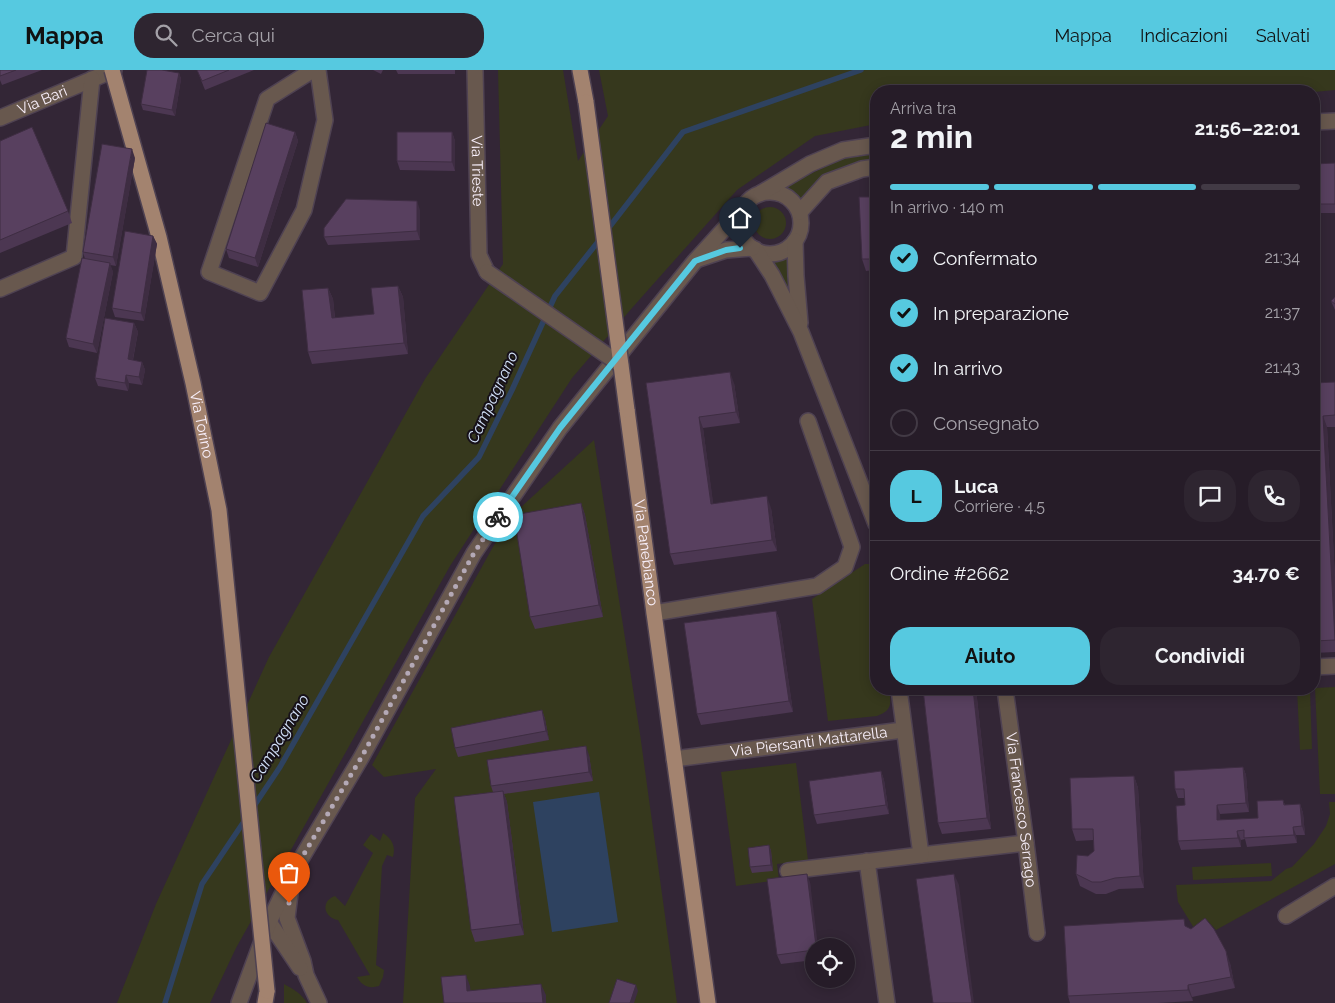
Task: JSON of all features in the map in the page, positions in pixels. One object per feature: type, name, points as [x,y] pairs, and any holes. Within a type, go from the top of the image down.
[{"type":"main road","name":"Via Torino","points":[[113,70],[159,237],[193,383],[218,510],[267,999]]},
{"type":"main road","name":"Via Panebianco","points":[[580,70],[586,102],[708,1003]]},
{"type":"street","name":"Via Bari","points":[[0,118],[113,70]]},
{"type":"street","points":[[313,70],[267,99],[209,272],[260,293],[304,210],[325,120],[318,70]]},
{"type":"street","name":"Via Trieste","points":[[475,70],[479,255],[487,272],[621,365]]},
{"type":"street","points":[[0,289],[74,257],[92,79]]},
{"type":"street","points":[[1320,122],[1335,121]]},
{"type":"street","points":[[239,1003],[269,922],[292,874],[361,758],[474,553],[560,428],[695,261],[752,198],[810,164],[843,150],[870,146]]},
{"type":"street","points":[[800,212],[827,182],[870,168]]},
{"type":"street","points":[[745,206],[741,214],[740,224],[741,233],[746,241],[763,253],[781,252],[789,247],[800,232],[800,212],[795,204],[780,193],[761,193]]},
{"type":"street","points":[[795,241],[801,332]]},
{"type":"street","points":[[695,261],[726,250],[754,248]]},
{"type":"street","points":[[754,248],[772,275],[801,332],[870,506]]},
{"type":"street","points":[[654,613],[817,586],[844,567],[852,548],[808,421]]},
{"type":"street","points":[[1320,667],[1335,666]]},
{"type":"street","name":"Via Piersanti Mattarella","points":[[674,759],[903,730],[900,695]]},
{"type":"street","name":"Via Francesco Serrago","points":[[1006,695],[1037,933]]},
{"type":"street","points":[[903,730],[921,855]]},
{"type":"street","points":[[788,871],[1026,843]]},
{"type":"street","points":[[866,862],[886,1003]]},
{"type":"street","points":[[292,874],[287,918],[303,961],[306,975],[318,1003]]},
{"type":"street","points":[[1286,916],[1335,886]]},
{"type":"street","points":[[269,922],[295,963],[306,975]]},
{"type":"green space","points":[[498,70],[563,70],[578,161],[608,116],[599,70],[1335,70],[1335,90],[1320,91],[1320,85],[870,85],[870,125],[815,136],[737,190],[572,378],[450,566],[236,948],[210,1003],[117,1003],[156,904],[269,657],[425,379],[503,264]]},
{"type":"green space","points":[[870,152],[870,166],[800,205],[792,195],[778,190],[845,157]]},
{"type":"green space","points":[[770,207],[776,208],[781,212],[785,217],[785,229],[781,234],[776,238],[770,239],[764,238],[759,234],[755,229],[754,223],[755,217],[759,212],[764,208]]},
{"type":"green space","points":[[789,251],[795,311],[762,255],[777,257]]},
{"type":"green space","points":[[594,440],[640,734],[677,1003],[403,1003],[415,798],[436,769],[384,777],[372,765],[494,545],[520,508]]},
{"type":"green space","points":[[865,564],[870,564],[870,695],[890,695],[890,706],[882,714],[828,721],[812,599]]},
{"type":"green space","points":[[1335,687],[1335,794],[1320,794],[1315,695],[1320,695],[1320,688]]},
{"type":"green space","points":[[1297,695],[1310,695],[1312,749],[1300,750]]},
{"type":"green space","points":[[796,763],[808,860],[777,864],[779,880],[736,886],[721,772]]},
{"type":"green space","points":[[1329,802],[1335,802],[1335,864],[1216,930],[1207,920],[1194,928],[1178,902],[1176,885],[1271,881],[1286,869],[1292,867],[1314,844],[1326,826],[1330,814]]},
{"type":"green space","points":[[383,833],[393,843],[394,849],[393,857],[387,855],[382,866],[376,965],[384,970],[379,986],[369,987],[361,983],[357,977],[370,975],[338,920],[333,919],[327,913],[326,905],[330,898],[335,896],[345,906],[373,853],[363,845],[371,834],[380,841]]},
{"type":"green space","points":[[1271,863],[1272,876],[1193,880],[1192,867]]},
{"type":"green space","points":[[284,984],[300,994],[307,1003],[284,1003]]},
{"type":"water","points":[[599,792],[618,922],[552,932],[533,802]]},
{"type":"building","points":[[0,70],[16,70],[0,76]]},
{"type":"building","points":[[147,70],[179,73],[172,110],[141,104]]},
{"type":"building","points":[[197,70],[229,70],[202,81]]},
{"type":"building","points":[[266,123],[295,132],[255,258],[226,249]]},
{"type":"building","points":[[32,127],[68,211],[0,240],[0,141]]},
{"type":"building","points":[[397,132],[452,132],[452,162],[397,161]]},
{"type":"building","points":[[102,144],[132,149],[113,257],[83,252]]},
{"type":"building","points":[[1335,163],[1335,204],[1320,204],[1320,164]]},
{"type":"building","points":[[859,197],[870,197],[870,259],[862,259]]},
{"type":"building","points":[[346,199],[417,201],[417,231],[324,237],[324,228]]},
{"type":"building","points":[[125,231],[153,236],[141,313],[112,308]]},
{"type":"building","points":[[82,258],[110,263],[93,344],[66,338]]},
{"type":"building","points":[[398,286],[404,343],[308,352],[302,290],[328,288],[332,318],[374,314],[371,288]]},
{"type":"building","points":[[105,318],[134,323],[128,359],[142,362],[139,377],[126,375],[125,383],[95,378]]},
{"type":"building","points":[[730,372],[736,412],[699,417],[711,504],[767,496],[772,540],[670,554],[646,383]]},
{"type":"building","points":[[1335,382],[1335,415],[1323,416],[1335,640],[1320,641],[1320,383]]},
{"type":"building","points":[[581,503],[599,605],[530,617],[514,515]]},
{"type":"building","points":[[776,611],[789,701],[697,714],[684,623]]},
{"type":"building","points":[[924,695],[974,695],[987,818],[938,823]]},
{"type":"building","points":[[542,710],[546,731],[455,748],[451,728]]},
{"type":"building","points":[[586,746],[589,772],[491,786],[487,760]]},
{"type":"building","points":[[1243,767],[1246,803],[1217,805],[1217,820],[1258,818],[1257,801],[1283,800],[1284,805],[1300,804],[1302,826],[1293,827],[1294,835],[1244,838],[1244,830],[1237,831],[1238,838],[1178,841],[1176,806],[1185,805],[1184,789],[1175,789],[1174,771]]},
{"type":"building","points":[[881,771],[886,805],[814,815],[809,781]]},
{"type":"building","points":[[1134,776],[1140,876],[1092,882],[1076,874],[1077,855],[1088,856],[1094,851],[1093,829],[1072,829],[1070,778]]},
{"type":"building","points":[[503,791],[520,924],[471,930],[454,797]]},
{"type":"building","points":[[769,845],[771,865],[750,867],[748,848]]},
{"type":"building","points":[[807,874],[815,938],[805,938],[805,951],[777,955],[767,879]]},
{"type":"building","points":[[954,874],[972,1003],[933,1003],[916,879]]},
{"type":"building","points":[[1205,918],[1214,929],[1226,951],[1231,977],[1188,985],[1188,990],[1068,996],[1064,926],[1184,919],[1185,926],[1191,929]]},
{"type":"building","points":[[466,975],[467,991],[541,984],[543,1003],[444,1003],[441,977]]},
{"type":"building","points":[[617,979],[636,985],[630,1003],[609,1003]]},
{"type":"waterway","name":"Campagnano","points":[[607,230],[683,132],[861,70]]},
{"type":"waterway","name":"Campagnano","points":[[252,809],[280,767],[423,516],[479,457],[555,296],[601,238]]},
{"type":"waterway","name":"Campagnano","points":[[165,1003],[202,884],[247,817]]},
{"type":"way so far","points":[[289,903],[292,874],[361,758],[474,553],[498,517]]},
{"type":"route","points":[[498,517],[560,428],[695,261],[726,250],[740,248]]}]
